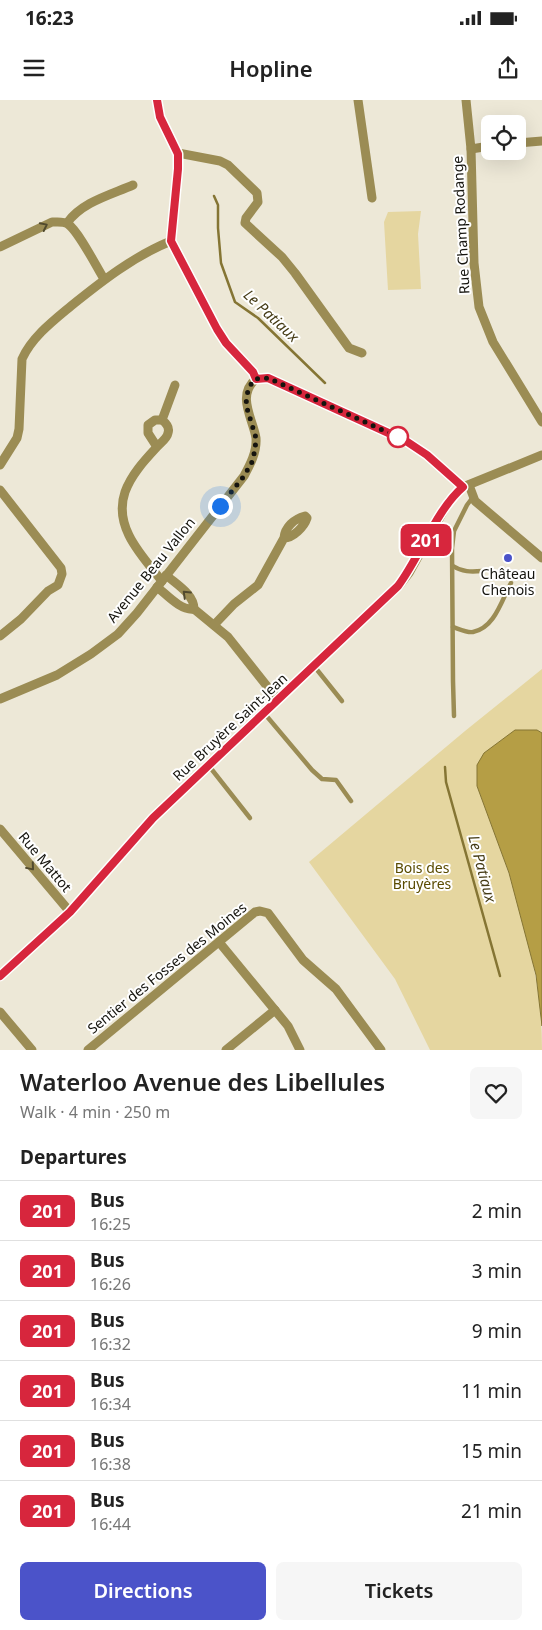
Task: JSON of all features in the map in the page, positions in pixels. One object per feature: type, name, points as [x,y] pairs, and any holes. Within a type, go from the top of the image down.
[{"type":"street","points":[[157,100],[160,117],[178,154],[171,241],[217,329],[226,343],[253,372],[256,379],[268,378],[406,441],[466,486],[473,497],[542,558]]},
{"type":"street","points":[[358,100],[372,198]]},
{"type":"street","name":"Rue Champ Rodange","points":[[466,100],[471,149],[474,263],[479,307],[493,342],[542,422]]},
{"type":"street","points":[[526,142],[542,141]]},
{"type":"street","points":[[471,149],[481,147]]},
{"type":"street","points":[[178,154],[220,161],[228,165],[257,193],[258,202],[246,218],[245,223],[276,251],[349,348],[362,353]]},
{"type":"street","points":[[67,223],[76,212],[88,205],[133,186]]},
{"type":"street","points":[[0,248],[52,222],[60,221],[67,223],[75,232],[104,279]]},
{"type":"street","points":[[0,465],[17,438],[22,359],[27,350],[57,318],[104,279],[171,241]]},
{"type":"street","name":"Avenue Beau Vallon","points":[[3,698],[57,675],[91,654],[118,634],[137,612],[244,476],[252,462],[256,438],[246,405],[247,394],[252,382],[256,379]]},
{"type":"street","points":[[162,420],[175,385]]},
{"type":"street","points":[[157,447],[148,433],[148,425],[155,420],[162,420],[168,426],[169,432],[157,447],[129,482],[124,495],[123,522],[128,534],[161,581],[183,608],[189,610],[194,608]]},
{"type":"street","points":[[466,486],[542,456]]},
{"type":"street","name":"Rue Bruyère Saint-Jean","points":[[0,976],[70,912],[153,818],[398,586],[409,573],[449,501],[466,486]]},
{"type":"street","points":[[0,490],[61,568],[62,574],[58,584],[0,636]]},
{"type":"street","points":[[214,625],[234,604],[258,585],[284,538]]},
{"type":"street","points":[[161,581],[191,597],[194,602],[194,608],[228,638],[278,700]]},
{"type":"street","points":[[0,688],[3,698]]},
{"type":"street","name":"Rue Mattot","points":[[0,829],[70,912]]},
{"type":"street","name":"Sentier des Fosses des Moines","points":[[88,1050],[255,912],[264,911],[275,920],[303,960],[336,990],[381,1050]]},
{"type":"street","points":[[219,942],[288,1026],[300,1050]]},
{"type":"street","points":[[226,1050],[275,1010]]},
{"type":"street","points":[[0,1012],[32,1050]]},
{"type":"lane","points":[[454,716],[454,531],[473,497]]},
{"type":"lane","points":[[453,566],[458,570],[468,572],[482,571]]},
{"type":"lane","points":[[453,627],[473,632],[483,627],[494,617],[511,583]]},
{"type":"lane","points":[[314,666],[342,701]]},
{"type":"lane","points":[[264,714],[312,770],[322,779],[336,780],[351,800]]},
{"type":"lane","points":[[208,766],[250,818]]},
{"type":"green space","points":[[421,211],[418,234],[421,289],[388,290],[384,222],[388,212]]},
{"type":"green space","name":"Bois des Bruyères","points":[[542,669],[542,733],[537,730],[477,786],[501,850],[522,915],[536,982],[541,1016],[542,1050],[430,1050],[395,979],[309,862]]},
{"type":"shaded area","points":[[515,730],[537,730],[542,733],[542,1026],[536,975],[509,873],[477,786],[477,765],[484,753]]},
{"type":"waterway","name":"Le Patiaux","points":[[214,196],[218,205],[221,263],[235,302],[258,318],[325,383]]},
{"type":"waterway","name":"Le Patiaux","points":[[445,767],[446,782],[500,976]]},
{"type":"bus line","name":"201","points":[[0,976],[70,912],[153,818],[398,586],[409,573],[416,557],[449,501],[463,487],[427,455],[385,430],[268,378],[256,379],[253,372],[226,343],[171,241],[178,154],[160,117],[157,100]]},
{"type":"place","name":"Château Chenois","points":[[508,558]]},
{"type":"route","points":[[220,506],[244,476],[252,462],[256,438],[246,405],[247,394],[252,382],[256,379],[268,378],[398,437]]}]
